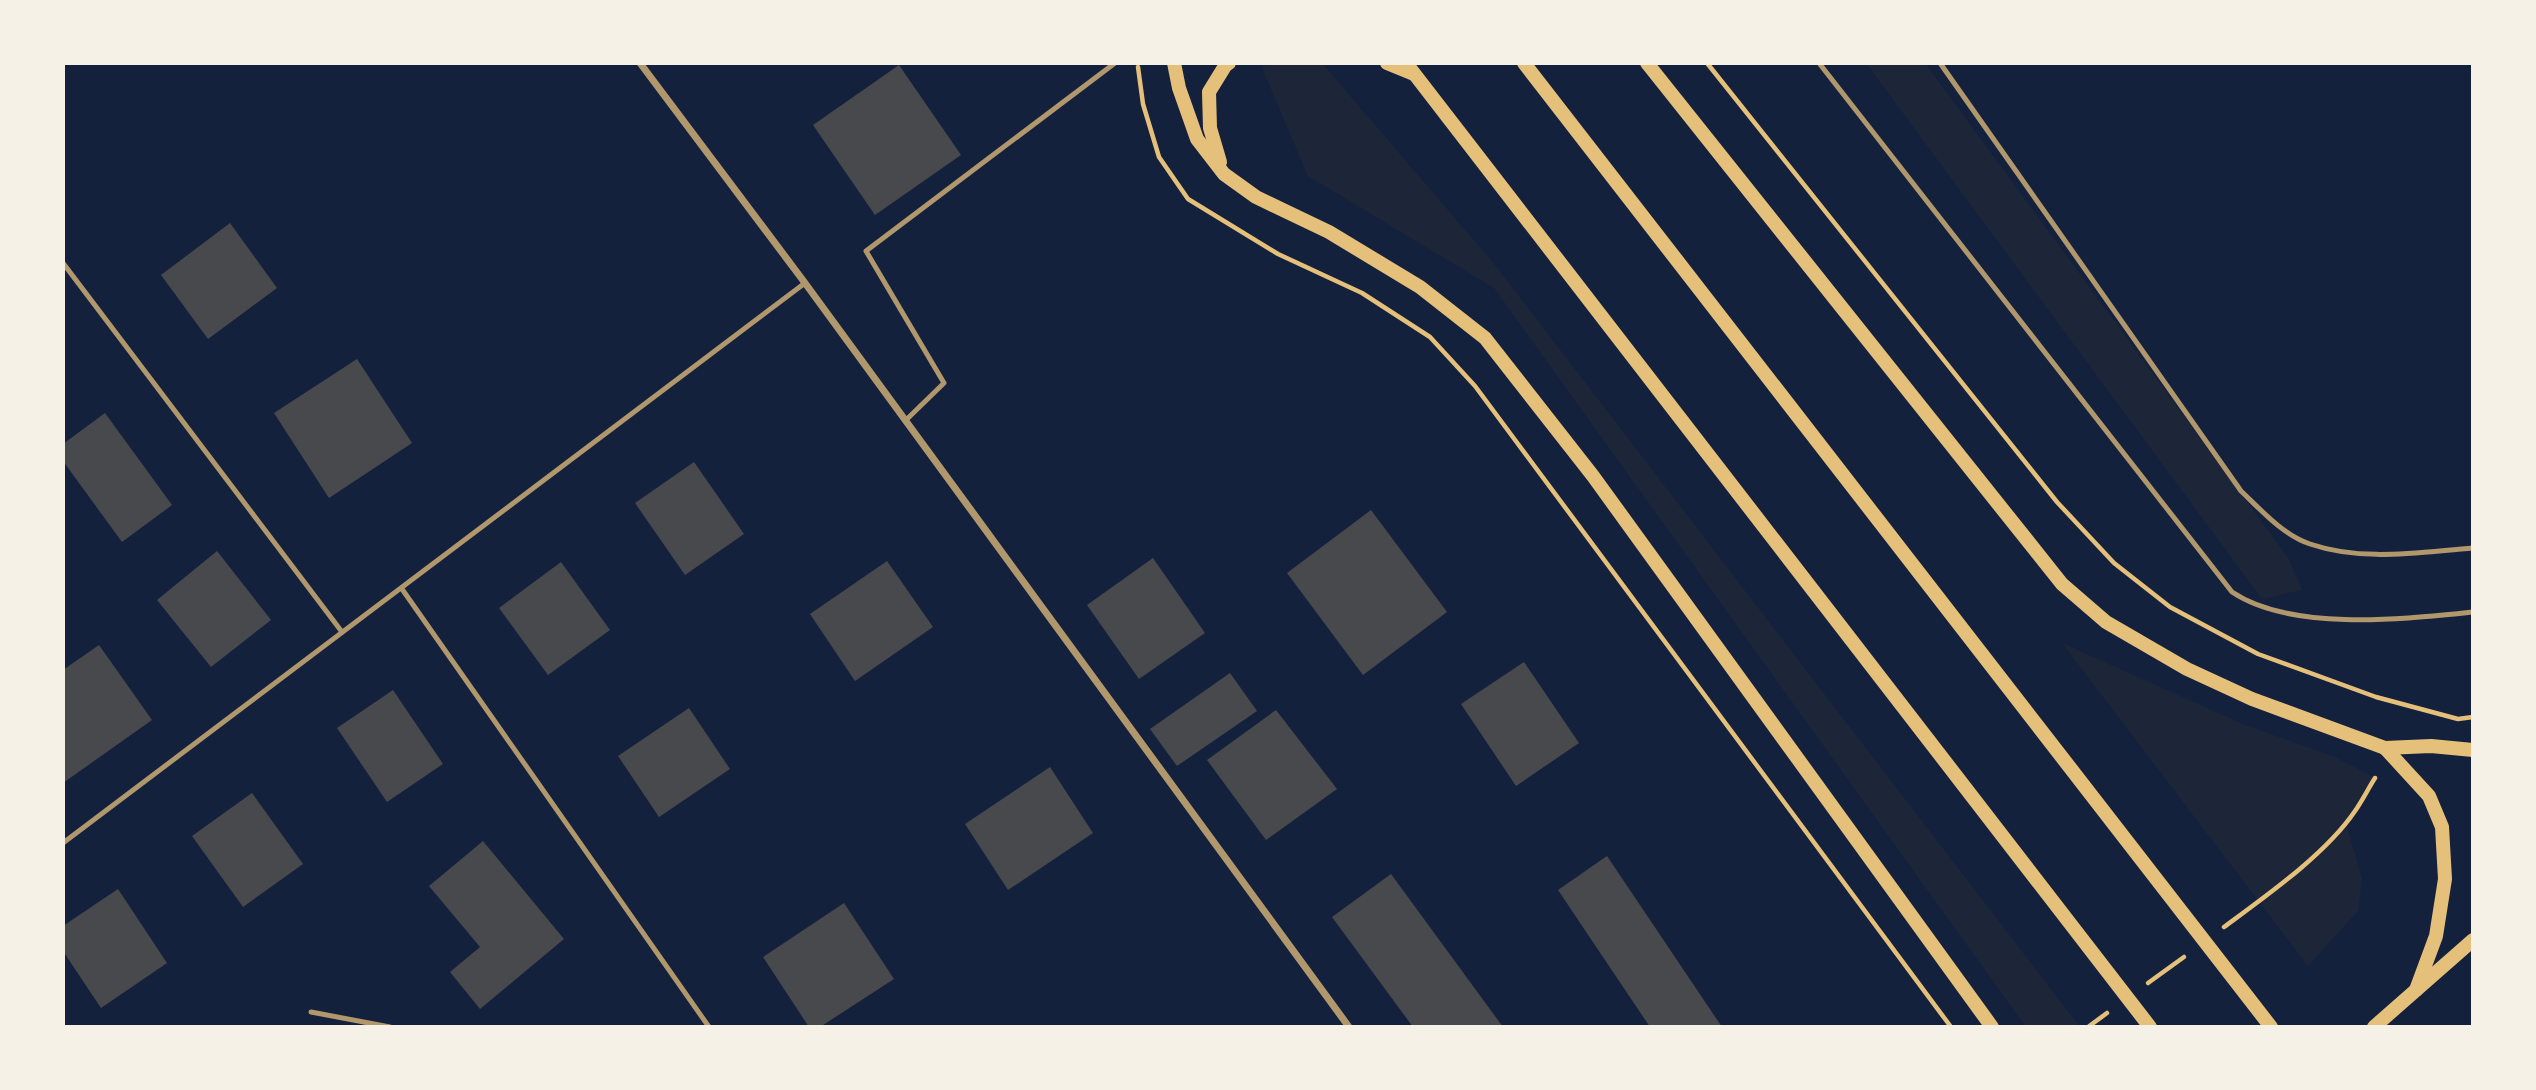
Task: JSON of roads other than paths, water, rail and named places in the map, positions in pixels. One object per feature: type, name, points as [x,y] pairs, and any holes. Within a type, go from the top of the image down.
[{"type":"main road","points":[[1174,63],[1178,88],[1197,139],[1224,174],[1256,197],[1329,232],[1420,287],[1485,338],[1593,476],[1992,1027]]},
{"type":"main road","points":[[1224,174],[1210,128],[1209,92],[1229,63]]},
{"type":"main road","points":[[1387,63],[1411,69],[2150,1027]]},
{"type":"main road","points":[[1524,63],[2271,1027]]},
{"type":"main road","points":[[1647,63],[2062,584],[2106,622],[2187,669],[2252,699],[2385,748],[2473,750]]},
{"type":"main road","points":[[2385,748],[2429,796],[2442,827],[2445,879],[2436,936],[2416,990]]},
{"type":"main road","points":[[2374,1027],[2473,940]]},
{"type":"street","points":[[640,63],[805,283],[1349,1027]]},
{"type":"lane","points":[[905,421],[944,383],[866,251],[1115,63]]},
{"type":"lane","points":[[1819,63],[2232,592],[2247,603],[2313,617],[2395,620],[2473,612]]},
{"type":"lane","points":[[1940,63],[2241,491],[2273,521],[2309,544],[2371,556],[2473,548]]},
{"type":"lane","points":[[63,263],[342,632]]},
{"type":"lane","points":[[63,843],[805,283]]},
{"type":"lane","points":[[402,589],[709,1027]]},
{"type":"lane","points":[[311,1012],[390,1027]]}]
